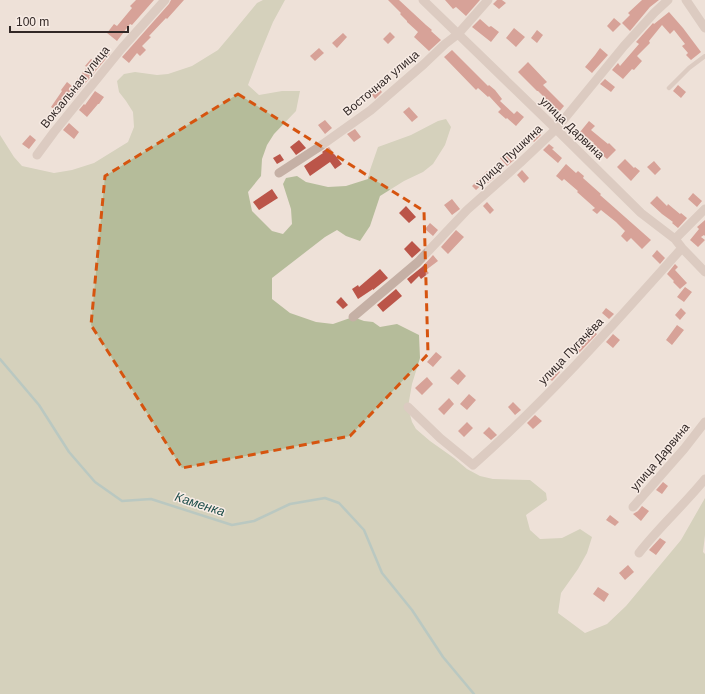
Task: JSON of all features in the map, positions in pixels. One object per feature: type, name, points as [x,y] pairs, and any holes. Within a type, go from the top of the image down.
[{"type":"street","name":"Вокзальная улица","points":[[37,155],[122,48],[165,0]]},
{"type":"street","name":"улица Дарвина","points":[[423,0],[642,213],[675,239],[705,272]]},
{"type":"street","name":"Восточная улица","points":[[278,173],[319,147],[371,110],[424,64],[444,44],[458,34],[488,0]]},
{"type":"street","name":"улица Пушкина","points":[[353,317],[418,262],[467,210],[556,129],[624,46],[668,0]]},
{"type":"street","points":[[686,0],[705,28]]},
{"type":"street","points":[[675,239],[705,210]]},
{"type":"street","name":"улица Пугачёва","points":[[408,407],[440,438],[473,465],[500,441],[585,356],[682,248]]},
{"type":"street","name":"улица Дарвина","points":[[633,507],[684,449],[705,422]]},
{"type":"street","points":[[639,553],[705,479]]},
{"type":"lane","points":[[669,88],[689,68],[705,56]]},
{"type":"highlighted area","points":[[238,94],[424,211],[428,354],[350,436],[182,468],[91,325],[105,176]]},
{"type":"green space","points":[[263,0],[285,0],[273,22],[248,85],[259,95],[282,91],[300,91],[296,111],[274,134],[267,145],[262,159],[261,176],[248,192],[252,211],[272,231],[283,234],[292,224],[291,209],[283,184],[286,178],[297,176],[306,182],[328,187],[346,186],[368,179],[378,147],[411,135],[438,121],[446,119],[451,127],[445,145],[433,164],[423,172],[404,181],[380,196],[370,226],[360,241],[346,236],[337,230],[325,237],[272,278],[272,299],[290,313],[316,322],[333,324],[353,317],[364,321],[373,322],[380,327],[397,324],[419,335],[420,358],[412,384],[408,407],[412,422],[416,429],[467,469],[480,476],[493,479],[530,480],[546,493],[547,500],[526,515],[530,530],[540,539],[562,538],[580,529],[592,537],[587,553],[561,593],[558,613],[585,633],[607,624],[626,606],[681,540],[705,498],[705,535],[703,552],[705,554],[705,694],[0,694],[0,135],[14,157],[22,166],[54,173],[72,170],[94,163],[128,142],[134,127],[133,112],[119,92],[117,81],[124,74],[135,72],[157,75],[168,74],[192,66],[218,50],[257,3]]},
{"type":"building","points":[[136,0],[154,0],[132,25],[130,24],[117,41],[107,33],[114,24],[117,26],[132,8],[130,6]]},
{"type":"building","points":[[171,0],[184,0],[149,36],[151,37],[142,46],[146,50],[140,56],[137,53],[129,63],[122,57]]},
{"type":"building","points":[[388,0],[399,0],[441,40],[429,51],[414,37],[418,32]]},
{"type":"building","points":[[445,0],[480,0],[466,16],[456,7],[453,9]]},
{"type":"building","points":[[497,0],[502,0],[506,3],[499,9],[493,4]]},
{"type":"building","points":[[642,0],[659,0],[650,7],[630,31],[622,23],[630,15],[628,13]]},
{"type":"building","points":[[669,12],[701,52],[691,60],[686,55],[688,53],[682,46],[685,44],[674,30],[670,34],[662,25],[649,41],[650,43],[637,56],[642,61],[634,70],[632,69],[623,79],[612,70],[618,63],[620,66],[639,44],[636,42],[653,23],[654,24]]},
{"type":"building","points":[[614,18],[621,24],[613,32],[607,26]]},
{"type":"building","points":[[480,19],[489,27],[491,26],[499,32],[491,42],[472,27]]},
{"type":"building","points":[[514,28],[525,37],[516,47],[506,38]]},
{"type":"building","points":[[537,30],[543,35],[537,43],[531,38]]},
{"type":"building","points":[[390,32],[395,37],[388,44],[383,39]]},
{"type":"building","points":[[343,33],[347,37],[337,48],[332,43]]},
{"type":"building","points":[[319,48],[324,53],[315,61],[310,56]]},
{"type":"building","points":[[600,48],[608,55],[592,73],[585,67]]},
{"type":"building","points":[[103,49],[110,54],[72,99],[71,98],[60,113],[51,107],[67,82],[72,86],[87,67],[85,66],[91,59],[95,61]]},
{"type":"building","points":[[452,50],[488,86],[489,85],[495,90],[502,99],[500,101],[514,114],[517,111],[524,117],[516,126],[498,112],[501,109],[489,96],[488,97],[478,88],[476,90],[444,57]]},
{"type":"building","points":[[528,62],[547,82],[543,85],[564,106],[559,112],[518,72]]},
{"type":"building","points":[[605,79],[615,87],[611,92],[600,84]]},
{"type":"building","points":[[678,85],[686,92],[681,98],[673,91]]},
{"type":"building","points":[[377,86],[382,92],[375,99],[370,92]]},
{"type":"building","points":[[95,91],[104,97],[87,117],[79,110],[84,104],[85,105]]},
{"type":"building","points":[[409,107],[418,117],[412,122],[403,112]]},
{"type":"building","points":[[325,120],[332,128],[325,134],[318,125]]},
{"type":"building","points":[[589,121],[595,126],[591,130],[616,150],[607,159],[600,153],[601,151],[593,144],[594,143],[580,132]]},
{"type":"building","points":[[69,123],[79,132],[74,139],[63,130]]},
{"type":"building","points":[[355,129],[361,137],[354,142],[347,134]]},
{"type":"building","points":[[537,130],[541,135],[534,142],[529,137]]},
{"type":"building","points":[[30,135],[36,140],[29,149],[22,144]]},
{"type":"building","points":[[299,140],[306,148],[296,155],[290,147]]},
{"type":"building","points":[[549,144],[554,148],[552,149],[562,158],[558,163],[543,150]]},
{"type":"building","points":[[329,147],[342,164],[335,169],[330,162],[310,176],[304,166]]},
{"type":"building","points":[[507,152],[514,160],[507,166],[500,158]]},
{"type":"building","points":[[280,154],[284,160],[277,164],[273,158]]},
{"type":"building","points":[[625,159],[634,168],[635,167],[640,171],[631,181],[617,167]]},
{"type":"building","points":[[654,161],[661,169],[655,175],[647,167]]},
{"type":"building","points":[[566,164],[576,173],[578,171],[584,176],[583,178],[601,194],[600,195],[651,240],[642,249],[631,238],[627,242],[621,236],[625,231],[616,222],[601,210],[597,214],[592,210],[595,208],[577,192],[578,191],[564,179],[562,181],[556,176]]},
{"type":"building","points":[[522,170],[529,178],[524,183],[517,175]]},
{"type":"building","points":[[487,171],[494,178],[488,183],[486,181],[476,190],[472,186]]},
{"type":"building","points":[[272,189],[278,198],[259,210],[253,202]]},
{"type":"building","points":[[693,193],[702,201],[697,207],[688,199]]},
{"type":"building","points":[[657,196],[667,206],[668,204],[687,218],[678,228],[650,203]]},
{"type":"building","points":[[452,199],[460,209],[452,215],[444,205]]},
{"type":"building","points":[[487,202],[494,210],[490,214],[483,206]]},
{"type":"building","points":[[406,206],[416,217],[409,223],[399,213]]},
{"type":"building","points":[[705,220],[705,236],[704,235],[701,237],[705,240],[698,247],[690,240],[699,229],[697,227]]},
{"type":"building","points":[[430,223],[438,230],[433,236],[425,229]]},
{"type":"building","points":[[456,230],[464,237],[448,254],[441,247]]},
{"type":"building","points":[[412,241],[421,250],[412,258],[404,249]]},
{"type":"building","points":[[657,250],[665,258],[660,264],[652,256]]},
{"type":"building","points":[[433,255],[438,261],[426,270],[429,273],[421,279],[419,276],[411,284],[407,279],[422,267]]},
{"type":"building","points":[[675,264],[678,267],[675,270],[687,283],[680,289],[667,274]]},
{"type":"building","points":[[380,269],[388,278],[373,290],[358,299],[352,289],[358,285],[359,287]]},
{"type":"building","points":[[685,287],[692,292],[684,302],[677,297]]},
{"type":"building","points":[[396,289],[402,296],[383,312],[377,305]]},
{"type":"building","points":[[341,297],[348,305],[343,309],[336,302]]},
{"type":"building","points":[[606,308],[614,314],[609,319],[602,313]]},
{"type":"building","points":[[681,308],[686,313],[680,320],[675,315]]},
{"type":"building","points":[[677,325],[684,330],[672,345],[666,340]]},
{"type":"building","points":[[590,328],[597,334],[578,354],[572,348]]},
{"type":"building","points":[[613,334],[620,340],[613,348],[606,342]]},
{"type":"building","points":[[436,352],[442,357],[433,367],[427,362]]},
{"type":"building","points":[[556,367],[560,372],[552,381],[547,376]]},
{"type":"building","points":[[459,369],[466,376],[458,385],[450,378]]},
{"type":"building","points":[[427,377],[433,384],[422,395],[415,388]]},
{"type":"building","points":[[469,394],[476,400],[467,410],[460,404]]},
{"type":"building","points":[[449,398],[454,404],[444,415],[438,409]]},
{"type":"building","points":[[513,402],[521,410],[515,415],[508,407]]},
{"type":"building","points":[[535,415],[542,421],[533,429],[527,423]]},
{"type":"building","points":[[467,422],[473,428],[464,437],[458,431]]},
{"type":"building","points":[[489,427],[497,435],[491,440],[483,433]]},
{"type":"building","points":[[663,482],[668,486],[662,494],[656,490]]},
{"type":"building","points":[[642,506],[649,511],[641,521],[633,514]]},
{"type":"building","points":[[610,515],[619,522],[615,526],[606,520]]},
{"type":"building","points":[[660,538],[666,542],[656,555],[649,550]]},
{"type":"building","points":[[628,565],[634,572],[625,580],[619,573]]},
{"type":"building","points":[[598,587],[609,594],[604,602],[593,594]]},
{"type":"waterway","name":"Каменка","points":[[0,359],[39,405],[69,452],[95,482],[122,501],[151,499],[232,525],[254,521],[290,504],[325,498],[339,503],[364,530],[382,573],[412,610],[443,657],[474,694]]}]
